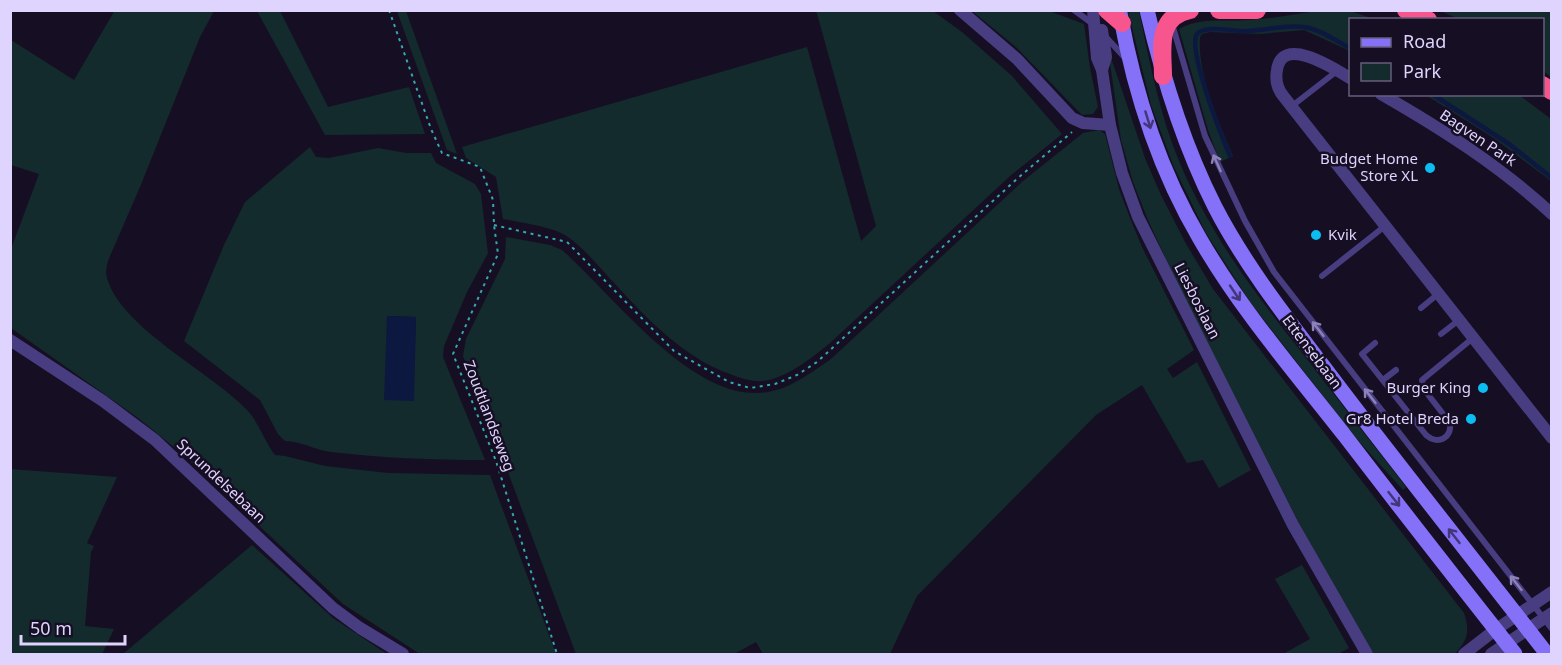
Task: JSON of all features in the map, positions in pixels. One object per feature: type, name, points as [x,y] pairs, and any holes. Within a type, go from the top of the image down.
[{"type":"highway","points":[[1107,10],[1120,17]]},
{"type":"highway","points":[[1163,76],[1162,42],[1169,15],[1190,10]]},
{"type":"highway","points":[[1220,10],[1257,10]]},
{"type":"highway","points":[[1406,10],[1424,18]]},
{"type":"main road","name":"Ettensebaan","points":[[1147,10],[1163,76],[1180,128],[1220,216],[1249,265],[1359,413],[1547,654]]},
{"type":"main road","name":"Ettensebaan","points":[[1120,17],[1149,125],[1163,162],[1195,230],[1221,273],[1268,338],[1511,649]]},
{"type":"street","points":[[960,10],[1017,59],[1072,118],[1083,123],[1110,125]]},
{"type":"street","points":[[1093,10],[1098,28]]},
{"type":"street","points":[[1098,28],[1100,10]]},
{"type":"street","name":"Liesboslaan","points":[[1098,28],[1097,58],[1102,69],[1110,125],[1122,173],[1138,217],[1293,525],[1367,654]]},
{"type":"street","points":[[1349,77],[1304,55],[1294,54],[1282,58],[1277,68],[1277,86],[1291,107],[1551,438]]},
{"type":"street","name":"Bagven Park","points":[[1384,96],[1483,158],[1519,185],[1551,214]]},
{"type":"street","name":"Sprundelsebaan","points":[[10,340],[103,401],[155,440],[324,600],[360,628],[403,654]]},
{"type":"street","points":[[1464,654],[1551,592]]},
{"type":"street","points":[[1491,654],[1511,649],[1527,630],[1547,616]]},
{"type":"lane","points":[[1074,10],[1098,28],[1131,64]]},
{"type":"lane","name":"Ettensebaan","points":[[1169,15],[1205,136],[1245,221],[1274,272],[1532,605],[1547,616],[1551,629]]},
{"type":"lane","points":[[1291,107],[1337,71]]},
{"type":"lane","points":[[1322,276],[1385,226]]},
{"type":"lane","points":[[1421,308],[1438,294]]},
{"type":"lane","points":[[1441,334],[1459,320]]},
{"type":"lane","points":[[1375,343],[1362,354],[1428,437],[1435,441],[1445,438],[1450,431],[1450,423],[1423,388],[1421,382],[1473,338]]},
{"type":"lane","points":[[1385,383],[1396,370]]},
{"type":"path","name":"Zoudtlandseweg","points":[[389,10],[431,129],[442,153],[480,167],[493,200],[498,254],[453,354],[496,461],[557,654]]},
{"type":"path","points":[[494,225],[567,242],[674,351],[729,382],[750,388],[775,384],[797,375],[817,362],[1018,178],[1083,123]]},
{"type":"green space","points":[[115,10],[214,11],[200,37],[109,259],[106,275],[116,296],[148,332],[246,409],[275,455],[325,466],[388,473],[490,475],[556,654],[420,654],[343,604],[180,452],[138,418],[11,328],[11,249],[39,174],[11,165],[11,40],[74,80]]},
{"type":"green space","points":[[816,10],[933,11],[962,32],[1012,76],[1062,134],[1010,176],[829,344],[798,367],[780,376],[754,381],[698,359],[654,324],[575,242],[562,233],[503,219],[496,177],[466,158],[462,147],[807,47],[861,241],[876,226]]},
{"type":"green space","points":[[1321,10],[1350,11],[1371,18],[1349,18],[1349,51],[1304,30],[1260,34],[1210,32],[1202,34],[1200,51],[1205,82],[1233,156],[1220,162],[1208,130],[1179,29],[1204,21],[1266,19]]},
{"type":"green space","points":[[257,11],[280,11],[328,107],[409,87],[425,134],[325,135]]},
{"type":"green space","points":[[397,11],[406,11],[457,154],[447,150]]},
{"type":"green space","points":[[972,11],[1049,11],[1084,24],[1098,107],[1093,114],[1082,115],[1016,47]]},
{"type":"green space","points":[[1128,11],[1139,11],[1157,94],[1172,143],[1197,200],[1212,227],[1246,280],[1406,487],[1403,490],[1355,437],[1250,302],[1206,233],[1173,165],[1151,105]]},
{"type":"green space","points":[[1440,11],[1551,11],[1551,77],[1544,72],[1544,18],[1457,18]]},
{"type":"green space","points":[[1108,49],[1145,158],[1185,242],[1213,289],[1464,613],[1467,635],[1455,654],[1374,654],[1306,537],[1177,283],[1148,220],[1133,182],[1121,140]]},
{"type":"green space","points":[[1428,96],[1520,96],[1551,119],[1551,181],[1495,139]]},
{"type":"green space","points":[[1099,130],[1105,134],[1119,189],[1142,247],[1194,350],[1167,369],[1173,378],[1197,362],[1251,470],[1219,488],[1203,460],[1187,463],[1142,385],[1096,415],[917,596],[890,654],[763,654],[756,642],[734,654],[576,654],[463,356],[466,339],[505,259],[506,237],[550,245],[562,250],[652,338],[677,360],[704,378],[731,389],[757,393],[767,392],[796,382],[831,359],[1023,181],[1083,133]]},
{"type":"green space","points":[[310,147],[316,157],[329,158],[378,148],[406,153],[431,153],[436,163],[475,184],[481,194],[488,253],[467,292],[444,346],[443,357],[485,460],[350,454],[325,451],[297,442],[285,441],[278,434],[260,400],[184,341],[224,245],[245,202]],"holes":[[[387,316],[416,317],[413,401]]]},
{"type":"green space","points":[[10,469],[117,477],[87,543],[94,546],[91,552],[85,626],[114,629],[102,654],[11,654]]},
{"type":"green space","points":[[252,545],[333,618],[387,654],[123,654]]},
{"type":"green space","points":[[1302,565],[1349,648],[1338,654],[1283,654],[1310,639],[1275,579]]},
{"type":"water","points":[[387,316],[416,317],[414,401],[384,400]]},
{"type":"waterway","points":[[1230,156],[1202,77],[1195,46],[1196,36],[1199,33],[1209,29],[1247,31],[1288,26],[1304,27],[1322,33],[1349,47]]},
{"type":"waterway","points":[[1435,96],[1509,144],[1552,178]]},
{"type":"place","name":"Budget Home Store XL","points":[[1430,168]]},
{"type":"place","name":"Kvik","points":[[1316,235]]},
{"type":"place","name":"Burger King","points":[[1483,388]]},
{"type":"place","name":"Gr8 Hotel Breda","points":[[1471,419]]}]
